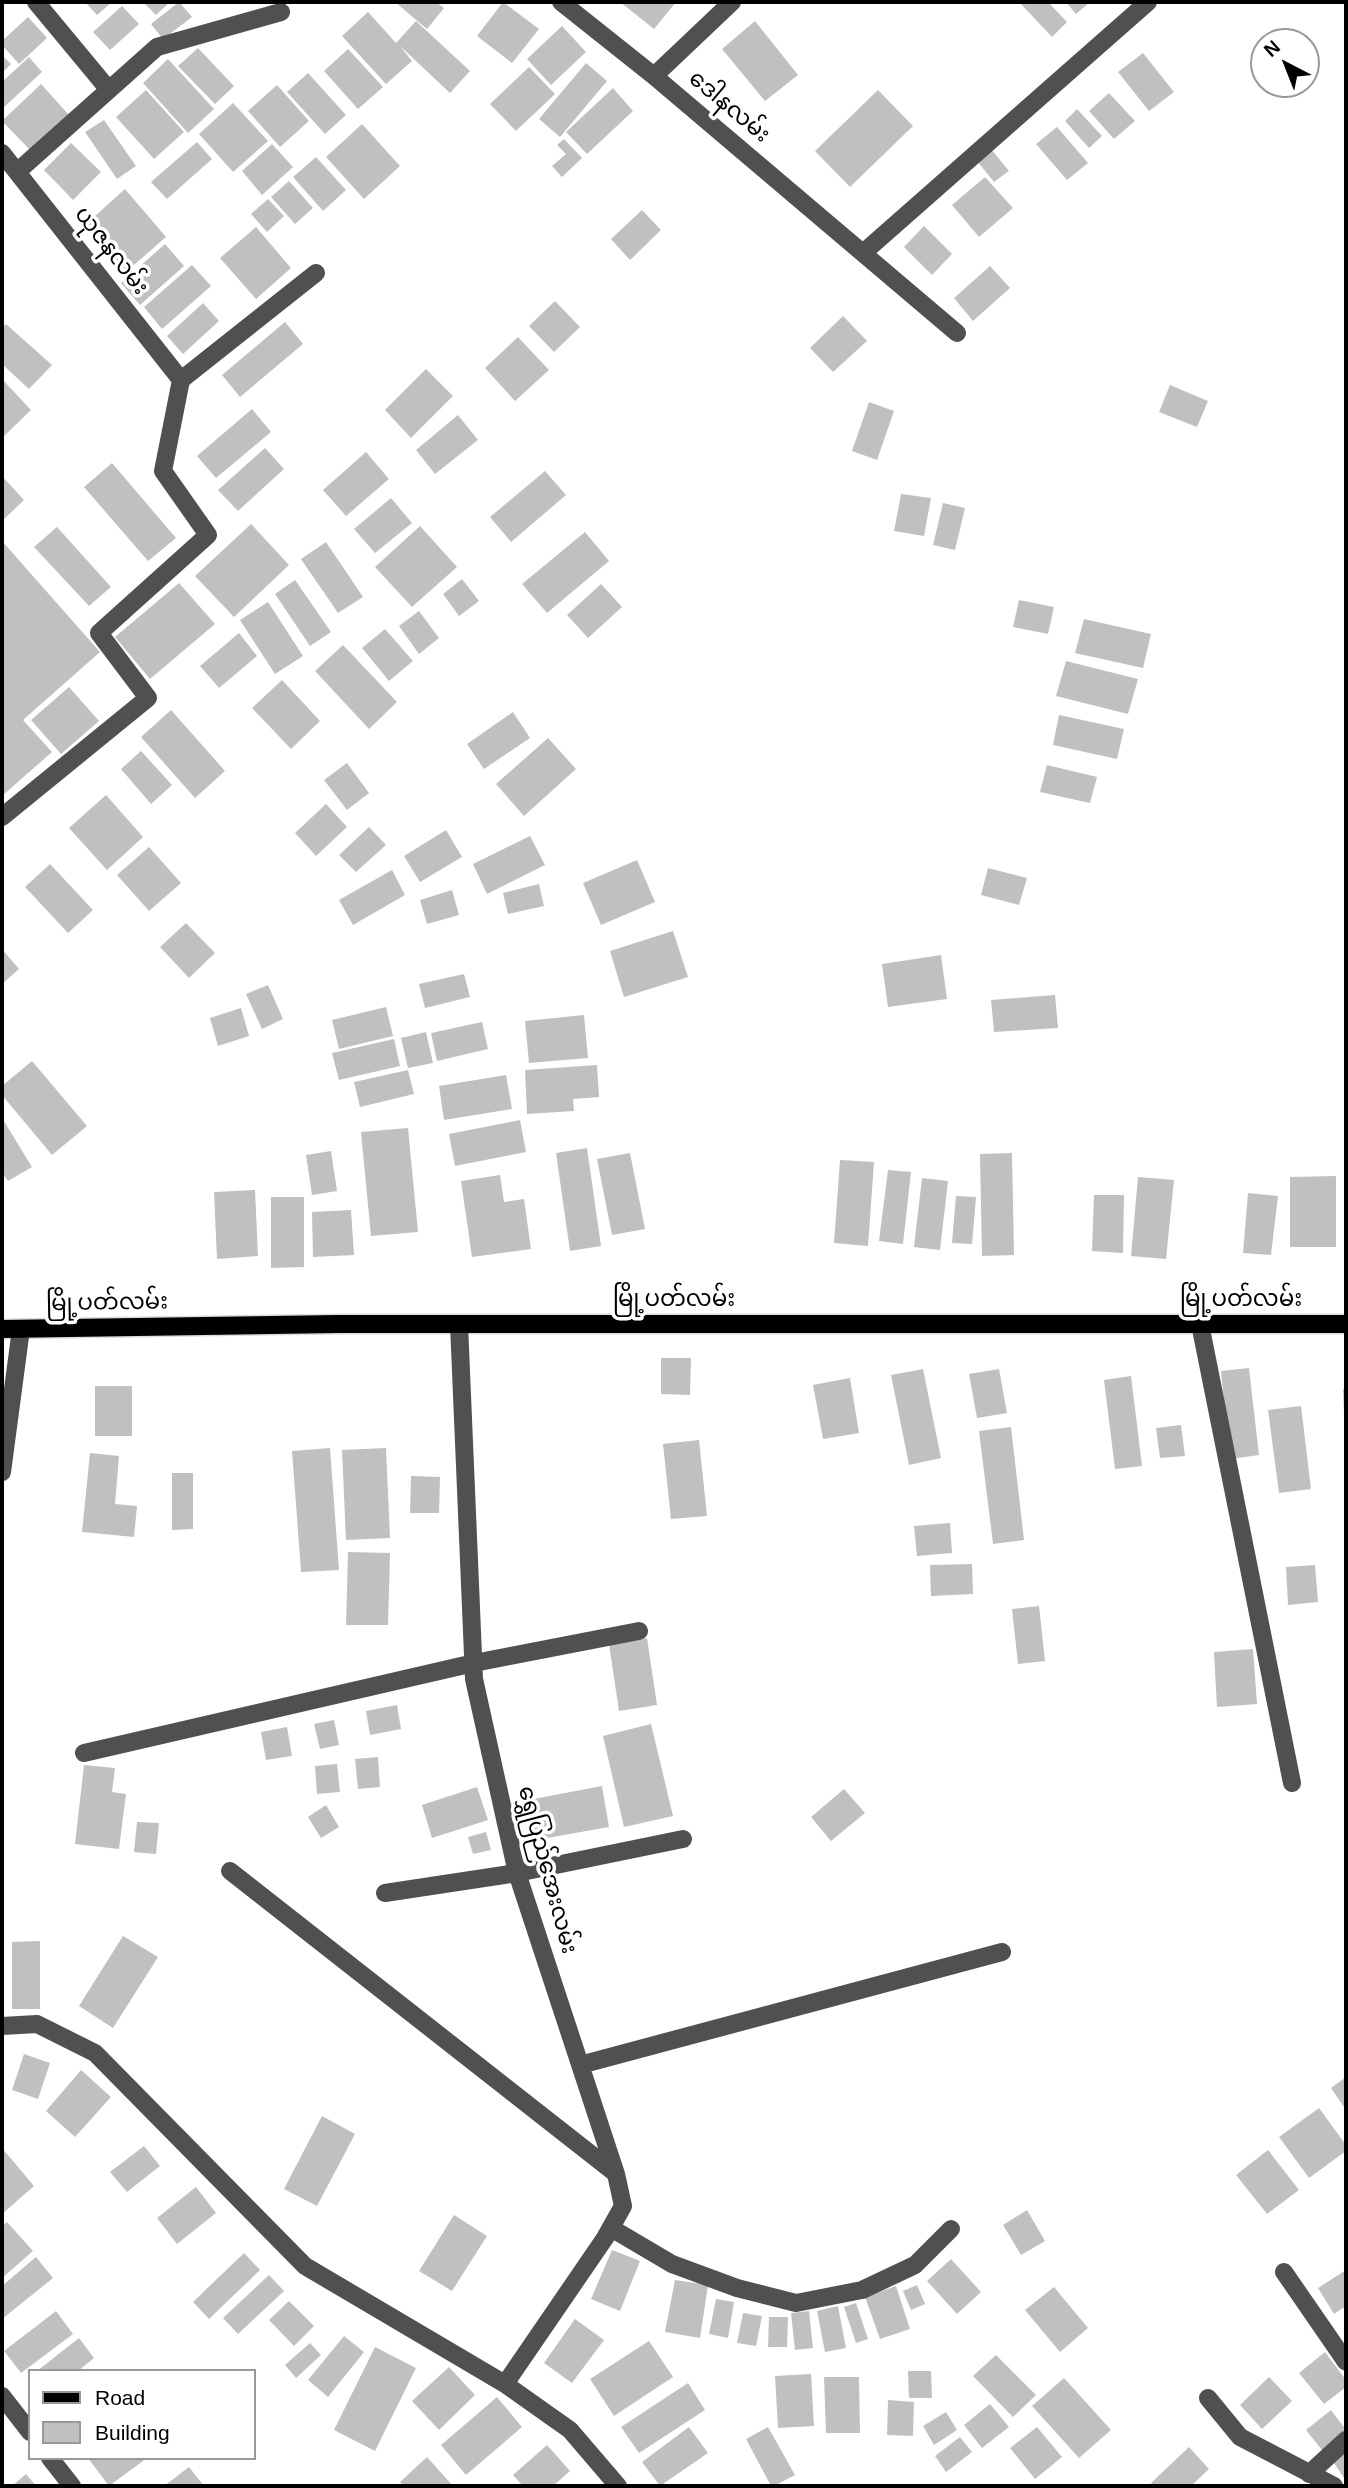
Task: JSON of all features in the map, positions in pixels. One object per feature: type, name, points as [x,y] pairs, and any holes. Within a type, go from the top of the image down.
[{"type":"main road","name":"မြို့ပတ်လမ်း","points":[[2,1329],[339,1324],[1346,1324]]},
{"type":"street","points":[[36,2],[109,90]]},
{"type":"street","name":"ဒေါနလမ်း","points":[[561,2],[654,76],[957,333]]},
{"type":"street","points":[[654,76],[732,2]]},
{"type":"street","points":[[863,253],[1148,2]]},
{"type":"street","points":[[18,171],[157,47],[281,12]]},
{"type":"street","name":"ယုဇနလမ်း","points":[[2,153],[181,380]]},
{"type":"street","points":[[2,817],[148,698],[99,633],[208,535],[163,471],[181,380],[316,273]]},
{"type":"street","name":"ရွှေပြည်အေးလမ်း","points":[[459,1324],[474,1679],[517,1873],[616,2174],[623,2206],[611,2228],[505,2384]]},
{"type":"street","points":[[1200,1324],[1292,1783]]},
{"type":"street","points":[[2,1472],[21,1329]]},
{"type":"street","points":[[84,1753],[474,1663],[639,1632]]},
{"type":"street","points":[[385,1893],[517,1873],[683,1839]]},
{"type":"street","points":[[230,1871],[616,2174]]},
{"type":"street","points":[[580,2065],[1002,1952]]},
{"type":"street","points":[[2,2026],[37,2024],[95,2053],[305,2266],[505,2384],[570,2430],[618,2486]]},
{"type":"street","points":[[611,2228],[672,2264],[737,2288],[796,2303],[862,2290],[915,2265],[951,2229]]},
{"type":"street","points":[[1284,2273],[1346,2362]]},
{"type":"street","points":[[2,2396],[28,2429]]},
{"type":"street","points":[[1208,2398],[1240,2437],[1334,2486]]},
{"type":"street","points":[[1308,2474],[1346,2440]]},
{"type":"street","points":[[52,2460],[72,2486]]},
{"type":"building","points":[[85,2],[112,2],[97,15]]},
{"type":"building","points":[[143,2],[170,2],[156,15]]},
{"type":"building","points":[[179,2],[192,17],[163,39],[151,24]]},
{"type":"building","points":[[395,2],[436,2],[444,8],[427,29]]},
{"type":"building","points":[[503,2],[539,29],[512,63],[477,36]]},
{"type":"building","points":[[620,2],[676,2],[654,29]]},
{"type":"building","points":[[1019,2],[1048,2],[1067,22],[1052,37]]},
{"type":"building","points":[[1066,2],[1090,2],[1076,14]]},
{"type":"building","points":[[122,6],[139,24],[110,50],[93,32]]},
{"type":"building","points":[[368,12],[396,43],[416,21],[470,71],[450,93],[400,46],[412,61],[386,84],[342,36]]},
{"type":"building","points":[[28,17],[47,38],[19,64],[2,45],[2,41]]},
{"type":"building","points":[[755,21],[798,75],[765,101],[722,49]]},
{"type":"building","points":[[562,26],[586,52],[551,85],[527,59]]},
{"type":"building","points":[[198,48],[234,86],[215,104],[178,66]]},
{"type":"building","points":[[348,49],[383,87],[358,109],[324,71]]},
{"type":"building","points":[[1143,53],[1174,92],[1149,111],[1118,72]]},
{"type":"building","points":[[2,55],[11,64],[2,73]]},
{"type":"building","points":[[29,57],[42,72],[2,109],[2,82]]},
{"type":"building","points":[[168,59],[214,109],[188,133],[143,83]]},
{"type":"building","points":[[586,63],[607,81],[560,137],[539,119]]},
{"type":"building","points":[[529,67],[555,94],[516,131],[490,104]]},
{"type":"building","points":[[308,73],[346,115],[325,134],[287,92]]},
{"type":"building","points":[[41,84],[69,115],[31,151],[2,121]]},
{"type":"building","points":[[277,85],[309,121],[280,147],[248,111]]},
{"type":"building","points":[[613,88],[633,111],[587,154],[566,132]]},
{"type":"building","points":[[146,90],[184,132],[154,159],[116,117]]},
{"type":"building","points":[[878,90],[913,126],[850,187],[815,151]]},
{"type":"building","points":[[1109,93],[1135,121],[1114,139],[1089,111]]},
{"type":"building","points":[[233,103],[268,141],[233,172],[199,134]]},
{"type":"building","points":[[1077,109],[1102,136],[1089,148],[1065,121]]},
{"type":"building","points":[[104,120],[136,166],[117,179],[85,132]]},
{"type":"building","points":[[362,124],[400,166],[364,199],[326,157]]},
{"type":"building","points":[[1057,127],[1088,163],[1067,180],[1036,144]]},
{"type":"building","points":[[564,139],[582,158],[562,177],[552,166],[566,154],[557,145]]},
{"type":"building","points":[[197,142],[212,159],[167,199],[151,182]]},
{"type":"building","points":[[71,143],[101,172],[73,200],[44,170]]},
{"type":"building","points":[[272,144],[293,167],[262,195],[242,171]]},
{"type":"building","points":[[991,149],[1009,171],[994,182],[977,161]]},
{"type":"building","points":[[316,157],[346,190],[323,211],[293,177]]},
{"type":"building","points":[[985,177],[1013,208],[979,237],[952,205]]},
{"type":"building","points":[[289,181],[313,208],[295,224],[271,197]]},
{"type":"building","points":[[125,189],[166,237],[126,272],[85,225]]},
{"type":"building","points":[[268,199],[284,216],[267,232],[251,214]]},
{"type":"building","points":[[642,210],[661,230],[630,260],[611,239]]},
{"type":"building","points":[[924,226],[952,254],[932,275],[904,247]]},
{"type":"building","points":[[256,227],[291,268],[256,299],[220,258]]},
{"type":"building","points":[[165,244],[184,266],[140,305],[121,283]]},
{"type":"building","points":[[192,265],[211,286],[162,329],[144,307]]},
{"type":"building","points":[[990,266],[1010,288],[973,321],[954,298]]},
{"type":"building","points":[[555,301],[580,327],[554,352],[529,326]]},
{"type":"building","points":[[203,303],[219,321],[183,354],[167,336]]},
{"type":"building","points":[[843,316],[867,341],[833,372],[810,348]]},
{"type":"building","points":[[285,322],[303,344],[240,397],[222,375]]},
{"type":"building","points":[[6,324],[52,365],[29,389],[2,364],[2,329]]},
{"type":"building","points":[[518,337],[549,370],[515,401],[485,368]]},
{"type":"building","points":[[426,369],[453,396],[411,438],[385,410]]},
{"type":"building","points":[[2,379],[31,410],[2,438]]},
{"type":"building","points":[[1170,385],[1208,401],[1197,427],[1159,412]]},
{"type":"building","points":[[869,402],[894,411],[877,460],[852,451]]},
{"type":"building","points":[[252,409],[271,432],[216,478],[197,456]]},
{"type":"building","points":[[458,415],[478,440],[435,474],[416,450]]},
{"type":"building","points":[[265,448],[284,469],[238,511],[218,490]]},
{"type":"building","points":[[366,452],[389,479],[346,516],[323,490]]},
{"type":"building","points":[[112,463],[176,538],[148,561],[84,487]]},
{"type":"building","points":[[545,471],[566,495],[511,542],[490,517]]},
{"type":"building","points":[[2,476],[24,500],[2,521]]},
{"type":"building","points":[[901,494],[931,498],[924,536],[894,531]]},
{"type":"building","points":[[391,498],[412,523],[375,553],[354,529]]},
{"type":"building","points":[[943,503],[965,508],[955,550],[933,545]]},
{"type":"building","points":[[251,524],[289,565],[234,617],[195,576]]},
{"type":"building","points":[[420,526],[457,567],[412,607],[375,567]]},
{"type":"building","points":[[57,527],[111,587],[89,606],[34,547]]},
{"type":"building","points":[[585,532],[609,561],[547,613],[522,584]]},
{"type":"building","points":[[2,541],[100,652],[23,720],[52,752],[2,796]]},
{"type":"building","points":[[326,542],[363,597],[338,613],[301,559]]},
{"type":"building","points":[[462,579],[479,601],[459,616],[443,594]]},
{"type":"building","points":[[295,580],[331,632],[310,646],[275,594]]},
{"type":"building","points":[[179,583],[215,624],[150,679],[115,637]]},
{"type":"building","points":[[601,584],[622,607],[588,638],[567,615]]},
{"type":"building","points":[[1019,600],[1054,607],[1048,634],[1013,627]]},
{"type":"building","points":[[268,602],[303,656],[275,674],[240,620]]},
{"type":"building","points":[[419,611],[439,638],[419,654],[399,626]]},
{"type":"building","points":[[1084,619],[1151,634],[1143,668],[1075,653]]},
{"type":"building","points":[[385,629],[413,661],[389,681],[362,648]]},
{"type":"building","points":[[239,633],[257,656],[219,688],[200,666]]},
{"type":"building","points":[[343,645],[397,702],[369,729],[315,671]]},
{"type":"building","points":[[1066,661],[1138,679],[1128,714],[1056,696]]},
{"type":"building","points":[[282,680],[320,721],[291,749],[252,708]]},
{"type":"building","points":[[69,687],[99,721],[61,754],[31,720]]},
{"type":"building","points":[[171,710],[225,771],[195,798],[141,737]]},
{"type":"building","points":[[513,712],[530,738],[484,769],[467,744]]},
{"type":"building","points":[[1059,715],[1124,729],[1117,759],[1053,745]]},
{"type":"building","points":[[548,738],[576,769],[524,816],[496,784]]},
{"type":"building","points":[[141,751],[172,785],[151,804],[121,769]]},
{"type":"building","points":[[347,763],[369,793],[347,810],[324,780]]},
{"type":"building","points":[[1047,765],[1097,777],[1090,803],[1040,792]]},
{"type":"building","points":[[106,795],[143,837],[107,870],[69,828]]},
{"type":"building","points":[[326,804],[347,827],[316,856],[295,833]]},
{"type":"building","points":[[369,827],[386,845],[356,872],[339,855]]},
{"type":"building","points":[[446,830],[462,857],[420,882],[404,856]]},
{"type":"building","points":[[530,836],[545,865],[487,894],[473,864]]},
{"type":"building","points":[[149,847],[181,883],[149,911],[117,875]]},
{"type":"building","points":[[637,860],[655,902],[601,925],[583,883]]},
{"type":"building","points":[[50,864],[93,910],[68,933],[25,887]]},
{"type":"building","points":[[988,868],[1027,878],[1019,905],[981,895]]},
{"type":"building","points":[[392,870],[405,895],[353,925],[339,900]]},
{"type":"building","points":[[539,884],[544,906],[508,914],[503,893]]},
{"type":"building","points":[[452,890],[459,915],[427,924],[420,900]]},
{"type":"building","points":[[186,923],[215,953],[189,978],[160,947]]},
{"type":"building","points":[[673,931],[688,977],[624,997],[610,951]]},
{"type":"building","points":[[2,949],[19,969],[2,984]]},
{"type":"building","points":[[941,955],[947,999],[888,1007],[882,964]]},
{"type":"building","points":[[464,974],[470,997],[425,1008],[419,984]]},
{"type":"building","points":[[268,985],[283,1019],[262,1029],[246,994]]},
{"type":"building","points":[[1055,995],[1058,1028],[994,1032],[991,1000]]},
{"type":"building","points":[[386,1007],[393,1036],[339,1049],[332,1020]]},
{"type":"building","points":[[241,1008],[249,1036],[218,1046],[210,1018]]},
{"type":"building","points":[[584,1015],[588,1058],[529,1063],[525,1021]]},
{"type":"building","points":[[482,1022],[488,1049],[437,1061],[431,1033]]},
{"type":"building","points":[[426,1032],[433,1063],[408,1068],[401,1038]]},
{"type":"building","points":[[394,1039],[400,1066],[339,1080],[332,1053]]},
{"type":"building","points":[[32,1061],[87,1126],[52,1155],[2,1095],[2,1086]]},
{"type":"building","points":[[597,1065],[599,1097],[573,1099],[574,1111],[527,1114],[525,1070]]},
{"type":"building","points":[[408,1070],[414,1094],[360,1107],[354,1082]]},
{"type":"building","points":[[506,1075],[512,1109],[444,1120],[439,1086]]},
{"type":"building","points":[[2,1118],[32,1167],[8,1181],[2,1172]]},
{"type":"building","points":[[520,1120],[526,1152],[455,1166],[449,1134]]},
{"type":"building","points":[[408,1128],[418,1232],[371,1236],[361,1132]]},
{"type":"building","points":[[587,1148],[601,1246],[570,1251],[556,1153]]},
{"type":"building","points":[[331,1151],[337,1191],[312,1195],[306,1155]]},
{"type":"building","points":[[630,1153],[645,1229],[612,1235],[597,1159]]},
{"type":"building","points":[[1012,1153],[1014,1255],[982,1256],[980,1154]]},
{"type":"building","points":[[840,1160],[874,1162],[868,1246],[834,1243]]},
{"type":"building","points":[[888,1170],[911,1172],[903,1244],[879,1241]]},
{"type":"building","points":[[500,1175],[504,1202],[524,1199],[531,1249],[472,1257],[461,1181]]},
{"type":"building","points":[[1336,1176],[1336,1247],[1290,1247],[1290,1177]]},
{"type":"building","points":[[1138,1177],[1174,1180],[1166,1259],[1131,1256]]},
{"type":"building","points":[[922,1178],[948,1181],[940,1250],[914,1247]]},
{"type":"building","points":[[255,1190],[258,1256],[217,1259],[214,1192]]},
{"type":"building","points":[[1248,1193],[1278,1196],[1271,1255],[1243,1253]]},
{"type":"building","points":[[1094,1195],[1124,1195],[1123,1253],[1092,1251]]},
{"type":"building","points":[[956,1196],[976,1197],[972,1244],[952,1243]]},
{"type":"building","points":[[271,1197],[304,1197],[304,1267],[271,1268]]},
{"type":"building","points":[[351,1210],[354,1255],[313,1257],[312,1212]]},
{"type":"building","points":[[661,1358],[691,1358],[690,1395],[661,1394]]},
{"type":"building","points":[[1249,1368],[1259,1455],[1230,1459],[1221,1371]]},
{"type":"building","points":[[923,1369],[941,1458],[909,1465],[891,1375]]},
{"type":"building","points":[[999,1369],[1007,1413],[977,1418],[969,1374]]},
{"type":"building","points":[[1131,1376],[1142,1466],[1115,1469],[1104,1380]]},
{"type":"building","points":[[850,1378],[859,1433],[823,1439],[813,1385]]},
{"type":"building","points":[[95,1386],[132,1386],[132,1436],[95,1436]]},
{"type":"building","points":[[1346,1388],[1346,1414],[1344,1414],[1343,1389]]},
{"type":"building","points":[[1301,1406],[1311,1489],[1279,1493],[1268,1410]]},
{"type":"building","points":[[1181,1425],[1185,1456],[1160,1458],[1156,1428]]},
{"type":"building","points":[[1011,1427],[1024,1540],[993,1544],[979,1431]]},
{"type":"building","points":[[699,1440],[707,1516],[671,1519],[663,1444]]},
{"type":"building","points":[[330,1448],[339,1570],[301,1572],[292,1451]]},
{"type":"building","points":[[386,1448],[390,1538],[346,1540],[342,1450]]},
{"type":"building","points":[[90,1453],[119,1456],[115,1504],[137,1506],[134,1537],[82,1532]]},
{"type":"building","points":[[172,1473],[193,1473],[193,1529],[172,1530]]},
{"type":"building","points":[[411,1476],[440,1477],[439,1513],[410,1513]]},
{"type":"building","points":[[950,1523],[952,1553],[917,1556],[914,1526]]},
{"type":"building","points":[[348,1552],[390,1553],[388,1625],[346,1625]]},
{"type":"building","points":[[972,1564],[973,1594],[931,1596],[930,1565]]},
{"type":"building","points":[[1315,1565],[1318,1602],[1288,1605],[1286,1567]]},
{"type":"building","points":[[1039,1606],[1045,1661],[1018,1664],[1012,1609]]},
{"type":"building","points":[[647,1638],[657,1705],[619,1711],[609,1644]]},
{"type":"building","points":[[1253,1649],[1257,1704],[1217,1707],[1214,1652]]},
{"type":"building","points":[[397,1705],[401,1729],[370,1735],[366,1711]]},
{"type":"building","points":[[334,1720],[339,1745],[320,1749],[314,1724]]},
{"type":"building","points":[[651,1724],[673,1816],[624,1827],[603,1736]]},
{"type":"building","points":[[287,1727],[292,1756],[266,1760],[261,1732]]},
{"type":"building","points":[[378,1757],[380,1787],[358,1789],[355,1759]]},
{"type":"building","points":[[337,1764],[340,1792],[317,1794],[315,1766]]},
{"type":"building","points":[[84,1765],[115,1768],[112,1792],[126,1794],[119,1849],[75,1844]]},
{"type":"building","points":[[602,1786],[609,1827],[530,1841],[523,1801]]},
{"type":"building","points":[[477,1787],[488,1820],[432,1838],[422,1805]]},
{"type":"building","points":[[844,1789],[865,1813],[831,1841],[811,1817]]},
{"type":"building","points":[[326,1805],[339,1827],[321,1838],[308,1817]]},
{"type":"building","points":[[137,1822],[159,1823],[156,1854],[134,1852]]},
{"type":"building","points":[[486,1832],[491,1850],[473,1854],[468,1837]]},
{"type":"building","points":[[123,1936],[158,1957],[113,2028],[79,2006]]},
{"type":"building","points":[[40,1941],[40,2009],[12,2009],[12,1942]]},
{"type":"building","points":[[24,2054],[50,2063],[38,2099],[12,2090]]},
{"type":"building","points":[[81,2070],[111,2097],[75,2137],[46,2111]]},
{"type":"building","points":[[1346,2077],[1346,2110],[1331,2088]]},
{"type":"building","points":[[1319,2108],[1346,2145],[1346,2151],[1309,2178],[1279,2137]]},
{"type":"building","points":[[322,2116],[355,2134],[317,2206],[284,2189]]},
{"type":"building","points":[[144,2146],[160,2166],[127,2192],[110,2172]]},
{"type":"building","points":[[2,2148],[34,2186],[2,2214]]},
{"type":"building","points":[[1268,2150],[1299,2190],[1267,2214],[1236,2175]]},
{"type":"building","points":[[196,2187],[216,2213],[177,2244],[157,2218]]},
{"type":"building","points":[[1027,2210],[1045,2241],[1021,2255],[1003,2225]]},
{"type":"building","points":[[454,2215],[487,2236],[452,2291],[419,2271]]},
{"type":"building","points":[[7,2222],[33,2251],[2,2278],[2,2226]]},
{"type":"building","points":[[612,2250],[640,2261],[620,2311],[591,2299]]},
{"type":"building","points":[[244,2253],[260,2270],[209,2319],[193,2302]]},
{"type":"building","points":[[36,2257],[53,2278],[2,2319],[2,2286]]},
{"type":"building","points":[[951,2259],[981,2292],[957,2314],[927,2281]]},
{"type":"building","points":[[1346,2270],[1346,2306],[1334,2314],[1318,2288]]},
{"type":"building","points":[[269,2275],[284,2291],[238,2334],[223,2318]]},
{"type":"building","points":[[675,2280],[708,2285],[700,2338],[665,2332]]},
{"type":"building","points":[[917,2285],[925,2304],[911,2310],[903,2291]]},
{"type":"building","points":[[896,2286],[910,2329],[880,2339],[865,2297]]},
{"type":"building","points":[[1054,2287],[1088,2328],[1060,2352],[1025,2310]]},
{"type":"building","points":[[716,2299],[734,2302],[728,2338],[709,2334]]},
{"type":"building","points":[[289,2301],[314,2326],[294,2346],[269,2320]]},
{"type":"building","points":[[856,2303],[868,2339],[856,2343],[844,2307]]},
{"type":"building","points":[[838,2306],[846,2348],[825,2352],[817,2311]]},
{"type":"building","points":[[56,2311],[73,2334],[21,2373],[4,2351]]},
{"type":"building","points":[[809,2311],[813,2348],[795,2350],[791,2313]]},
{"type":"building","points":[[743,2313],[762,2316],[756,2346],[737,2343]]},
{"type":"building","points":[[769,2317],[788,2317],[787,2347],[768,2347]]},
{"type":"building","points":[[575,2319],[604,2340],[572,2383],[544,2363]]},
{"type":"building","points":[[344,2336],[364,2352],[328,2397],[308,2380]]},
{"type":"building","points":[[79,2338],[94,2358],[80,2369],[40,2369]]},
{"type":"building","points":[[649,2341],[673,2377],[614,2416],[590,2379]]},
{"type":"building","points":[[310,2343],[321,2355],[296,2378],[285,2365]]},
{"type":"building","points":[[375,2347],[416,2368],[375,2451],[334,2430]]},
{"type":"building","points":[[1325,2352],[1346,2380],[1346,2387],[1324,2404],[1299,2373]]},
{"type":"building","points":[[996,2355],[1036,2395],[1013,2417],[973,2376]]},
{"type":"building","points":[[449,2367],[475,2395],[439,2430],[412,2401]]},
{"type":"building","points":[[908,2371],[931,2371],[932,2398],[909,2398]]},
{"type":"building","points":[[811,2374],[814,2426],[778,2428],[775,2376]]},
{"type":"building","points":[[824,2377],[859,2377],[860,2433],[826,2433]]},
{"type":"building","points":[[1269,2377],[1292,2401],[1262,2429],[1240,2405]]},
{"type":"building","points":[[1064,2378],[1111,2430],[1079,2458],[1032,2406]]},
{"type":"building","points":[[688,2383],[705,2410],[639,2453],[621,2427]]},
{"type":"building","points":[[497,2397],[522,2427],[466,2475],[441,2445]]},
{"type":"building","points":[[888,2400],[914,2402],[913,2436],[887,2435]]},
{"type":"building","points":[[990,2404],[1009,2427],[982,2448],[964,2425]]},
{"type":"building","points":[[1331,2410],[1346,2430],[1322,2450],[1306,2430]]},
{"type":"building","points":[[946,2412],[957,2430],[934,2445],[923,2426]]},
{"type":"building","points":[[689,2427],[708,2453],[660,2486],[642,2462]]},
{"type":"building","points":[[768,2427],[795,2475],[774,2486],[771,2486],[746,2439]]},
{"type":"building","points":[[1037,2427],[1062,2457],[1035,2479],[1010,2448]]},
{"type":"building","points":[[960,2437],[972,2452],[946,2472],[935,2456]]},
{"type":"building","points":[[547,2445],[570,2471],[553,2486],[523,2486],[513,2475]]},
{"type":"building","points":[[1189,2447],[1209,2469],[1191,2486],[1154,2486],[1151,2483]]},
{"type":"building","points":[[1346,2450],[1346,2481],[1332,2460]]},
{"type":"building","points":[[427,2457],[453,2486],[404,2486],[400,2482]]},
{"type":"building","points":[[90,2460],[144,2460],[109,2486]]},
{"type":"building","points":[[189,2467],[204,2486],[164,2486]]},
{"type":"building","points":[[26,2474],[36,2486],[12,2486]]}]
